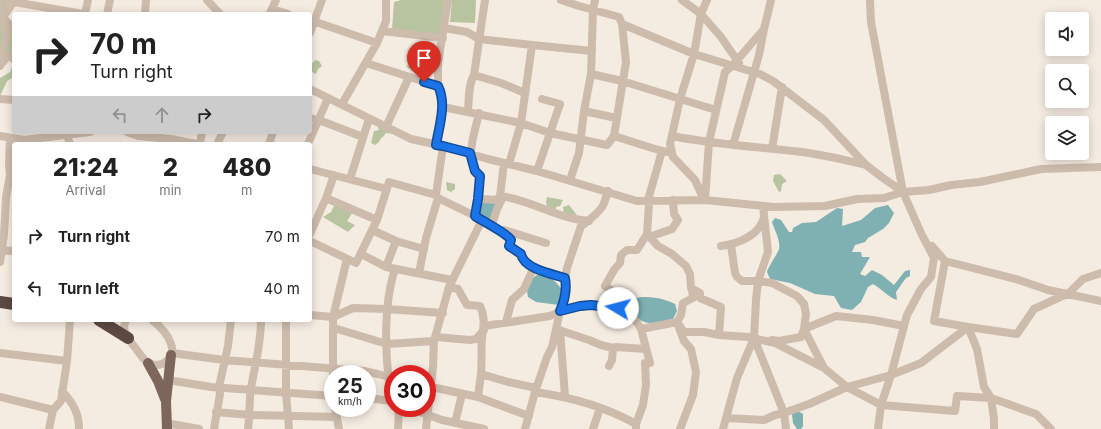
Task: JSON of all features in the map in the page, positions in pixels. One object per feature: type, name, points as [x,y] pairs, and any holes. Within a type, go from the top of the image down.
[{"type":"highway","points":[[0,302],[12,304]]},
{"type":"highway","points":[[102,322],[128,338]]},
{"type":"main road","points":[[166,426],[166,401],[172,354]]},
{"type":"main road","points":[[148,363],[158,381],[166,401]]},
{"type":"street","points":[[3,0],[73,12]]},
{"type":"street","points":[[85,12],[88,0]]},
{"type":"street","points":[[107,12],[110,0]]},
{"type":"street","points":[[145,12],[146,0]]},
{"type":"street","points":[[207,0],[218,12]]},
{"type":"street","points":[[271,12],[276,0]]},
{"type":"street","points":[[322,0],[312,21],[377,43]]},
{"type":"street","points":[[342,104],[377,43],[386,21],[386,0]]},
{"type":"street","points":[[419,274],[437,196],[439,145],[443,107],[441,91],[438,86],[438,63],[448,0]]},
{"type":"street","points":[[468,111],[470,89],[474,75],[485,0]]},
{"type":"street","points":[[443,107],[479,113],[521,123],[550,133],[607,145],[614,136],[626,62],[622,24],[619,17],[561,0]]},
{"type":"street","points":[[570,180],[582,140],[584,111],[591,74],[595,0]]},
{"type":"street","points":[[682,0],[701,14],[720,37],[734,63]]},
{"type":"street","points":[[705,200],[694,180],[673,157],[670,144],[680,99],[694,54],[701,14],[707,0]]},
{"type":"street","points":[[733,145],[759,55],[771,0]]},
{"type":"street","points":[[870,0],[871,22],[903,192],[934,258],[931,277],[922,289],[907,315],[891,375],[880,405],[878,429]]},
{"type":"street","points":[[2,19],[14,1]]},
{"type":"street","points":[[0,8],[7,36],[0,66]]},
{"type":"street","points":[[2,19],[12,28]]},
{"type":"street","points":[[622,24],[694,54],[734,63],[773,81],[824,120],[866,164],[903,192]]},
{"type":"street","points":[[444,28],[467,32],[479,38],[532,45],[592,50]]},
{"type":"street","points":[[705,200],[709,142],[725,72],[764,29]]},
{"type":"street","points":[[382,31],[442,38]]},
{"type":"street","points":[[493,228],[493,220],[502,199],[500,196],[506,163],[521,123],[532,45]]},
{"type":"street","points":[[0,66],[9,55],[12,56]]},
{"type":"street","points":[[366,63],[409,78],[438,86]]},
{"type":"street","points":[[591,74],[622,81],[716,110]]},
{"type":"street","points":[[474,75],[501,82],[525,93]]},
{"type":"street","points":[[386,127],[409,78]]},
{"type":"street","points":[[772,149],[782,87]]},
{"type":"street","points":[[312,90],[411,139],[570,180],[637,201],[705,200],[763,206],[826,206],[856,199],[884,198],[903,192],[929,190],[951,185],[980,182],[1041,169],[1101,167]]},
{"type":"street","points":[[328,98],[314,120],[324,122],[363,137]]},
{"type":"street","points":[[0,99],[12,100]]},
{"type":"street","points":[[537,171],[560,104],[542,99]]},
{"type":"street","points":[[584,111],[616,118]]},
{"type":"street","points":[[432,365],[435,339],[451,284],[478,218],[480,176],[475,171],[470,153],[479,113]]},
{"type":"street","points":[[350,179],[369,119]]},
{"type":"street","points":[[0,136],[24,140],[67,134]]},
{"type":"street","points":[[139,134],[149,140],[171,139],[186,142]]},
{"type":"street","points":[[614,136],[672,153]]},
{"type":"street","points":[[672,136],[832,157],[866,164]]},
{"type":"street","points":[[0,262],[3,208],[12,182],[9,164],[10,138]]},
{"type":"street","points":[[623,309],[626,300],[605,286],[614,270],[620,263],[621,255],[627,250],[637,250],[648,235],[648,200],[662,150]]},
{"type":"street","points":[[0,164],[9,164]]},
{"type":"street","points":[[312,170],[387,189]]},
{"type":"street","points":[[312,230],[334,175]]},
{"type":"street","points":[[312,242],[356,263],[377,220],[389,182],[437,196],[478,218],[509,236],[511,240],[509,246],[521,254],[522,259],[530,266],[565,278]]},
{"type":"street","points":[[565,396],[558,330],[560,311],[566,289],[565,278],[567,268],[581,226],[589,221],[602,207],[608,191]]},
{"type":"street","points":[[478,199],[497,200],[500,196]]},
{"type":"street","points":[[500,196],[515,198],[576,220],[589,221]]},
{"type":"street","points":[[326,198],[377,220]]},
{"type":"street","points":[[648,235],[672,229],[678,220],[674,214],[673,200]]},
{"type":"street","points":[[723,429],[737,378],[754,338],[758,281],[768,252],[763,206]]},
{"type":"street","points":[[722,246],[731,245],[756,232],[763,220],[764,215]]},
{"type":"street","points":[[493,228],[546,243]]},
{"type":"street","points":[[372,230],[396,241],[424,248]]},
{"type":"street","points":[[921,233],[945,261],[1019,280],[1048,290],[1069,293],[1101,301]]},
{"type":"street","points":[[641,329],[677,322],[681,315],[683,303],[693,298],[689,270],[672,254],[658,246],[648,235]]},
{"type":"street","points":[[386,267],[396,241]]},
{"type":"street","points":[[677,322],[684,332],[704,332],[719,336],[779,341],[801,337],[804,329],[806,314],[804,304],[797,296],[772,284],[758,281],[742,281],[737,277],[733,266],[731,245]]},
{"type":"street","points":[[1,250],[12,251]]},
{"type":"street","points":[[360,254],[386,267],[419,274],[451,284],[458,289],[467,305],[480,306],[483,312],[484,328],[482,337],[482,374],[478,397]]},
{"type":"street","points":[[333,365],[333,317],[347,260]]},
{"type":"street","points":[[945,261],[934,321],[1017,334],[1034,309],[1069,293],[1083,280],[1101,273]]},
{"type":"street","points":[[506,322],[512,300],[524,289],[534,267]]},
{"type":"street","points":[[389,365],[387,344],[387,309],[391,281],[395,269]]},
{"type":"street","points":[[692,290],[700,293],[700,298],[722,307],[719,336]]},
{"type":"street","points":[[334,328],[387,344],[435,339],[470,340],[476,339],[484,328],[506,322],[550,316],[560,311],[591,305],[623,309],[628,312],[636,320],[641,329],[650,363],[645,363],[646,385],[643,405],[636,427],[611,411],[565,396],[535,390],[482,374]]},
{"type":"street","points":[[312,315],[333,317],[353,308],[443,313]]},
{"type":"street","points":[[804,329],[836,316],[873,320],[904,326]]},
{"type":"street","points":[[50,429],[53,410],[61,401],[67,361],[70,322]]},
{"type":"street","points":[[126,322],[124,330],[128,338],[148,363],[157,365],[163,364],[172,354],[171,343],[161,323]]},
{"type":"street","points":[[214,429],[220,394],[219,387],[228,346],[231,322]]},
{"type":"street","points":[[248,429],[251,390],[261,334],[261,322]]},
{"type":"street","points":[[286,322],[286,393],[289,429]]},
{"type":"street","points":[[677,322],[684,341],[691,348],[696,372],[693,395],[689,410],[680,429]]},
{"type":"street","points":[[726,418],[764,420],[847,387],[891,375],[921,363],[968,327]]},
{"type":"street","points":[[968,327],[977,349],[984,387],[991,398],[994,429]]},
{"type":"street","points":[[804,329],[824,368]]},
{"type":"street","points":[[558,330],[613,348],[646,349]]},
{"type":"street","points":[[525,429],[535,390],[558,330]]},
{"type":"street","points":[[754,338],[775,343],[824,368],[847,387],[880,405],[955,410],[957,396],[991,398],[1036,414],[1051,429]]},
{"type":"street","points":[[754,338],[784,413],[786,429]]},
{"type":"street","points":[[609,366],[612,360],[613,348]]},
{"type":"street","points":[[0,353],[67,361]]},
{"type":"street","points":[[172,354],[324,371]]},
{"type":"street","points":[[168,380],[211,387],[324,395]]},
{"type":"street","points":[[436,388],[478,397],[529,416]]},
{"type":"street","points":[[62,391],[78,414],[79,429]]},
{"type":"street","points":[[459,425],[462,394]]},
{"type":"street","points":[[0,397],[53,410]]},
{"type":"street","points":[[593,429],[600,408]]},
{"type":"street","points":[[216,412],[250,415],[324,416]]},
{"type":"street","points":[[337,417],[339,429]]},
{"type":"street","points":[[398,429],[399,417]]},
{"type":"street","points":[[426,429],[427,417]]},
{"type":"street","points":[[436,417],[459,425],[484,429]]},
{"type":"street","points":[[166,426],[199,429]]},
{"type":"green space","points":[[0,0],[8,0],[4,11],[9,23],[12,22],[12,63],[8,59],[0,60]]},
{"type":"green space","points":[[401,0],[444,0],[441,35],[392,29],[394,2]]},
{"type":"green space","points":[[452,0],[476,0],[475,23],[450,22]]},
{"type":"green space","points":[[315,60],[319,61],[322,66],[318,69],[316,74],[312,72],[312,64]]},
{"type":"green space","points":[[419,63],[424,70],[420,77],[406,66]]},
{"type":"green space","points":[[12,67],[12,78],[7,81],[0,96],[0,78],[10,72]]},
{"type":"green space","points":[[378,125],[393,134],[386,133],[375,145],[371,143],[374,131],[379,130]]},
{"type":"green space","points":[[780,174],[787,181],[782,184],[781,191],[779,192],[773,181],[774,175]]},
{"type":"green space","points":[[446,182],[455,184],[455,189],[451,192],[447,190]]},
{"type":"green space","points":[[547,197],[563,200],[560,206],[556,207],[555,211],[547,207]]},
{"type":"green space","points":[[335,204],[353,212],[347,221],[355,225],[348,232],[323,217],[331,212]]},
{"type":"green space","points":[[569,205],[577,215],[564,213],[563,207]]},
{"type":"water","points":[[496,201],[491,224],[507,239],[492,231],[479,214],[478,208],[482,202]]},
{"type":"water","points":[[888,205],[894,213],[889,223],[883,229],[868,238],[865,242],[855,245],[852,252],[861,252],[862,257],[870,257],[860,274],[865,276],[872,270],[882,275],[894,285],[905,271],[910,270],[910,276],[906,278],[896,292],[897,300],[873,284],[868,287],[861,302],[852,310],[841,308],[834,296],[815,294],[790,283],[770,279],[767,272],[779,249],[778,239],[772,222],[775,218],[781,220],[789,232],[792,232],[793,228],[802,223],[816,222],[837,208],[843,209],[842,226],[861,220],[875,208]]},
{"type":"water","points":[[542,272],[554,280],[563,292],[559,305],[536,302],[528,297],[528,285],[532,279]]},
{"type":"water","points":[[641,297],[658,298],[675,304],[677,311],[673,319],[650,323],[638,319],[630,308],[630,300]]},
{"type":"water","points":[[796,410],[803,414],[803,426],[801,429],[797,429],[793,423],[792,414]]},
{"type":"route","points":[[424,82],[438,86],[441,91],[443,107],[436,145],[470,153],[475,171],[480,176],[475,216],[493,228],[509,236],[511,240],[509,246],[521,254],[522,259],[530,266],[565,278],[566,289],[560,311],[591,305],[618,308]]}]
